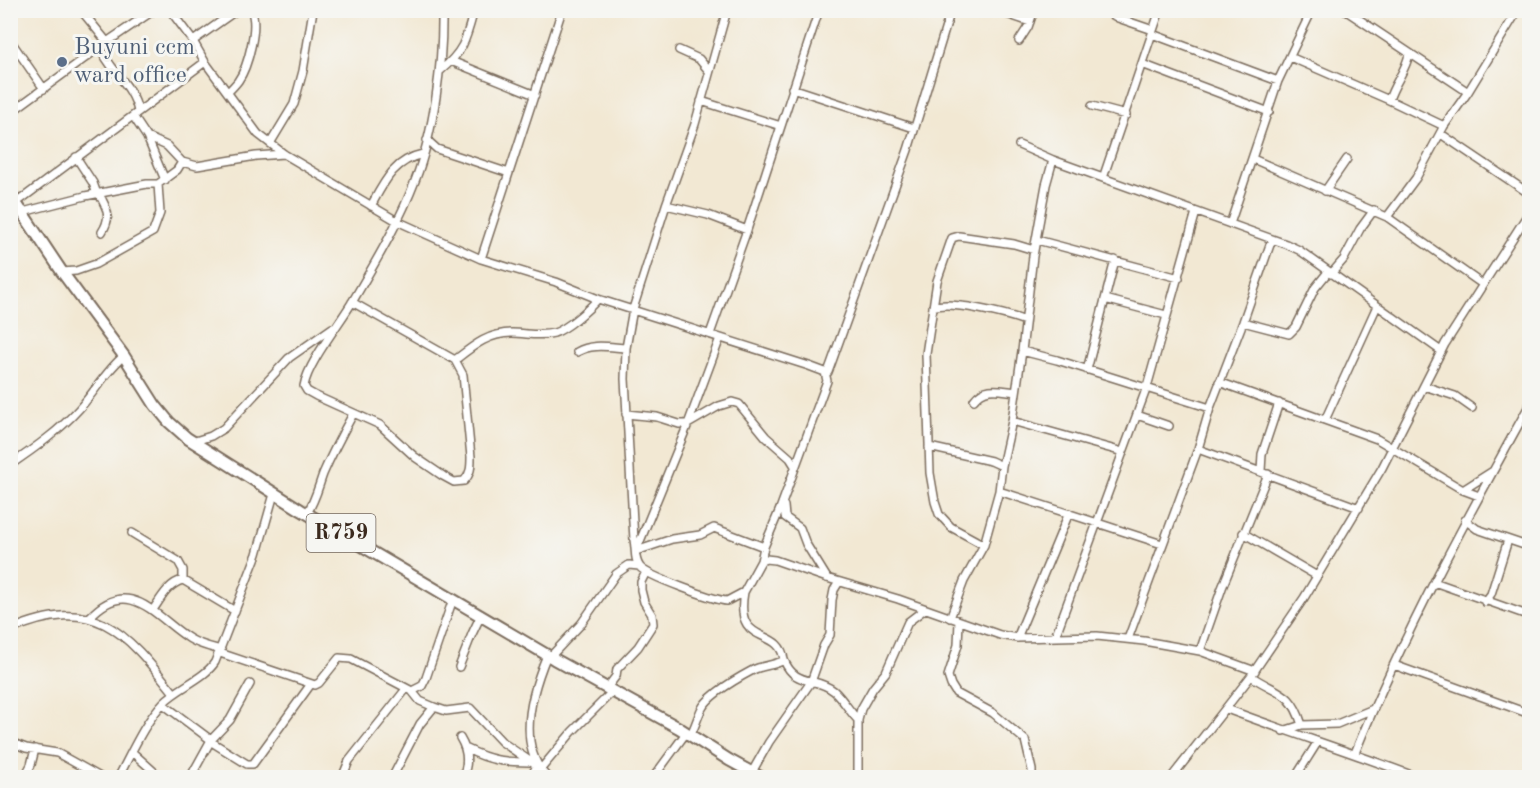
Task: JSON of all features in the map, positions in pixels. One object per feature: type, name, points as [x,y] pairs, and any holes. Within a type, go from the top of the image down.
[{"type":"main road","name":"R759","points":[[10,191],[62,272],[124,356],[155,405],[169,422],[192,442],[274,494],[757,775]]},
{"type":"street","points":[[81,10],[107,42]]},
{"type":"street","points":[[10,113],[154,10]]},
{"type":"street","points":[[170,10],[258,134],[284,154],[397,221],[481,259],[825,372]]},
{"type":"street","points":[[193,41],[237,10]]},
{"type":"street","points":[[228,92],[239,79],[248,56],[254,32],[254,15],[251,10]]},
{"type":"street","points":[[271,142],[294,104],[303,71],[313,10]]},
{"type":"street","points":[[352,302],[455,360],[463,375],[470,448],[471,470],[469,477],[464,481],[454,482],[443,476],[415,457],[380,425],[307,391],[304,386],[307,376],[397,221],[414,182],[427,140],[442,60],[442,10]]},
{"type":"street","points":[[440,71],[462,48],[474,10]]},
{"type":"street","points":[[481,259],[561,10]]},
{"type":"street","points":[[727,10],[695,124],[633,309],[626,348],[625,380],[635,555],[639,566],[646,572],[720,600],[735,598],[744,592]]},
{"type":"street","points":[[710,334],[747,230],[819,10]]},
{"type":"street","points":[[825,372],[828,372],[831,364],[914,128],[951,10]]},
{"type":"street","points":[[995,10],[1030,22]]},
{"type":"street","points":[[1019,41],[1034,10]]},
{"type":"street","points":[[1104,10],[1118,18],[1278,81]]},
{"type":"street","points":[[1103,178],[1160,10]]},
{"type":"street","points":[[1230,224],[1278,81],[1312,10]]},
{"type":"street","points":[[1346,10],[1468,92]]},
{"type":"street","points":[[1387,217],[1416,178],[1444,126],[1468,92],[1518,10]]},
{"type":"street","points":[[10,40],[44,89]]},
{"type":"street","points":[[62,272],[76,271],[96,264],[153,232],[160,213],[161,182],[147,137],[135,114],[135,102],[127,86],[105,58],[100,47]]},
{"type":"street","points":[[679,50],[699,59],[709,71]]},
{"type":"street","points":[[1389,100],[1406,66],[1409,54]]},
{"type":"street","points":[[1290,57],[1444,126]]},
{"type":"street","points":[[451,61],[535,95]]},
{"type":"street","points":[[19,208],[76,157],[205,62]]},
{"type":"street","points":[[1142,64],[1269,112]]},
{"type":"street","points":[[792,88],[914,128]]},
{"type":"street","points":[[701,101],[781,126]]},
{"type":"street","points":[[1092,105],[1126,115]]},
{"type":"street","points":[[1441,134],[1530,194]]},
{"type":"street","points":[[147,137],[167,146],[182,162],[197,166],[284,154]]},
{"type":"street","points":[[427,140],[437,149],[509,173]]},
{"type":"street","points":[[1019,145],[1053,160],[1299,250],[1441,351]]},
{"type":"street","points":[[371,206],[392,170],[402,162],[423,154]]},
{"type":"street","points":[[76,157],[108,209],[108,222],[102,232]]},
{"type":"street","points":[[1253,159],[1387,217],[1482,284]]},
{"type":"street","points":[[1325,191],[1347,159]]},
{"type":"street","points":[[950,618],[963,581],[984,545],[999,491],[1012,421],[1034,250],[1053,160]]},
{"type":"street","points":[[19,208],[161,182],[177,170],[182,162]]},
{"type":"street","points":[[666,205],[708,215],[747,230]]},
{"type":"street","points":[[1243,322],[1289,334],[1296,327],[1315,288],[1344,259],[1362,225],[1374,210]]},
{"type":"street","points":[[1171,777],[1253,674],[1317,576],[1393,448],[1441,351],[1530,211]]},
{"type":"street","points":[[1055,637],[1147,387],[1196,212]]},
{"type":"street","points":[[984,545],[951,527],[939,514],[931,476],[926,354],[937,281],[952,238],[959,236],[1014,244],[1034,250]]},
{"type":"street","points":[[1128,639],[1272,239]]},
{"type":"street","points":[[1037,240],[1074,252],[1115,260],[1179,278]]},
{"type":"street","points":[[1088,370],[1115,260]]},
{"type":"street","points":[[455,360],[479,340],[493,336],[511,333],[539,336],[556,332],[598,299]]},
{"type":"street","points":[[1106,299],[1167,315]]},
{"type":"street","points":[[933,307],[942,305],[993,312],[1025,321]]},
{"type":"street","points":[[1325,420],[1377,306]]},
{"type":"street","points":[[192,442],[211,436],[224,428],[289,358],[336,325]]},
{"type":"street","points":[[636,551],[720,338]]},
{"type":"street","points":[[577,352],[593,346],[626,348]]},
{"type":"street","points":[[1022,351],[1147,387],[1210,408]]},
{"type":"street","points":[[10,465],[62,426],[94,393],[124,356]]},
{"type":"street","points":[[825,372],[827,381],[784,500],[764,547],[761,561],[744,592],[741,613],[757,635],[773,640],[780,648],[784,660],[795,676],[818,682],[831,689],[858,720]]},
{"type":"street","points":[[1219,382],[1377,439],[1463,490],[1479,496]]},
{"type":"street","points":[[1424,386],[1455,396],[1472,408]]},
{"type":"street","points":[[974,400],[982,390],[1016,392]]},
{"type":"street","points":[[626,414],[657,417],[679,424],[688,424],[726,402],[739,404],[766,437],[790,458],[795,466]]},
{"type":"street","points":[[1200,651],[1265,473],[1262,454],[1279,403]]},
{"type":"street","points":[[1355,753],[1414,620],[1465,520],[1530,404]]},
{"type":"street","points":[[307,513],[315,501],[332,454],[353,414]]},
{"type":"street","points":[[1137,415],[1169,426]]},
{"type":"street","points":[[1012,421],[1123,452]]},
{"type":"street","points":[[929,447],[991,461],[1002,466]]},
{"type":"street","points":[[1198,449],[1359,508]]},
{"type":"street","points":[[1463,490],[1493,471]]},
{"type":"street","points":[[999,491],[1162,544]]},
{"type":"street","points":[[118,777],[144,729],[163,704],[174,693],[211,669],[221,651],[257,554],[274,494]]},
{"type":"street","points":[[784,500],[785,517],[800,528],[806,544],[827,578]]},
{"type":"street","points":[[1017,638],[1068,513]]},
{"type":"street","points":[[1465,520],[1477,529],[1530,547]]},
{"type":"street","points":[[636,551],[672,539],[700,535],[714,528],[764,547]]},
{"type":"street","points":[[132,533],[178,561],[183,570],[183,580]]},
{"type":"street","points":[[1243,533],[1317,576]]},
{"type":"street","points":[[1485,602],[1491,594],[1508,540]]},
{"type":"street","points":[[761,561],[775,560],[839,582],[898,598],[1000,635],[1017,638],[1097,636],[1200,651],[1253,674],[1285,695],[1295,709],[1302,726]]},
{"type":"street","points":[[538,768],[530,744],[532,700],[537,678],[549,656],[580,624],[616,574],[630,565],[639,566]]},
{"type":"street","points":[[530,777],[610,690],[617,669],[638,647],[653,624],[651,611],[644,602],[641,590],[641,582],[646,572]]},
{"type":"street","points":[[183,580],[235,610]]},
{"type":"street","points":[[153,610],[175,583],[183,580]]},
{"type":"street","points":[[757,775],[769,742],[811,682],[824,645],[830,635],[832,600],[839,582]]},
{"type":"street","points":[[1434,582],[1485,602],[1529,614]]},
{"type":"street","points":[[342,777],[349,761],[409,690],[422,686],[453,599]]},
{"type":"street","points":[[90,617],[103,606],[124,600],[139,602],[196,643],[311,684],[320,683],[339,658],[346,658],[409,690],[420,700],[434,707],[446,711],[470,708],[502,742],[548,777]]},
{"type":"street","points":[[858,777],[858,720],[861,709],[873,688],[886,672],[908,622],[925,609]]},
{"type":"street","points":[[10,630],[55,617],[73,615],[90,617],[136,646],[174,693]]},
{"type":"street","points":[[459,667],[482,615]]},
{"type":"street","points":[[959,621],[958,645],[948,676],[951,685],[956,693],[993,713],[1019,735],[1028,749],[1032,777]]},
{"type":"street","points":[[653,777],[695,727],[700,710],[711,698],[755,669],[784,660]]},
{"type":"street","points":[[1394,665],[1530,714]]},
{"type":"street","points":[[190,777],[211,740],[230,720],[250,684]]},
{"type":"street","points":[[163,704],[211,740],[247,764],[253,765],[311,684]]},
{"type":"street","points":[[392,777],[420,724],[434,707]]},
{"type":"street","points":[[1227,709],[1283,731],[1355,753],[1419,777]]},
{"type":"street","points":[[1283,731],[1302,726],[1337,724],[1373,709]]},
{"type":"street","points":[[460,738],[467,749],[490,760],[529,762]]},
{"type":"street","points":[[10,742],[57,753],[102,777]]},
{"type":"street","points":[[1295,777],[1317,743]]},
{"type":"street","points":[[24,777],[31,765],[35,749]]},
{"type":"street","points":[[464,776],[467,749]]},
{"type":"street","points":[[132,752],[161,777]]},
{"type":"place","name":"Buyuni ccm ward office","points":[[62,62]]}]
